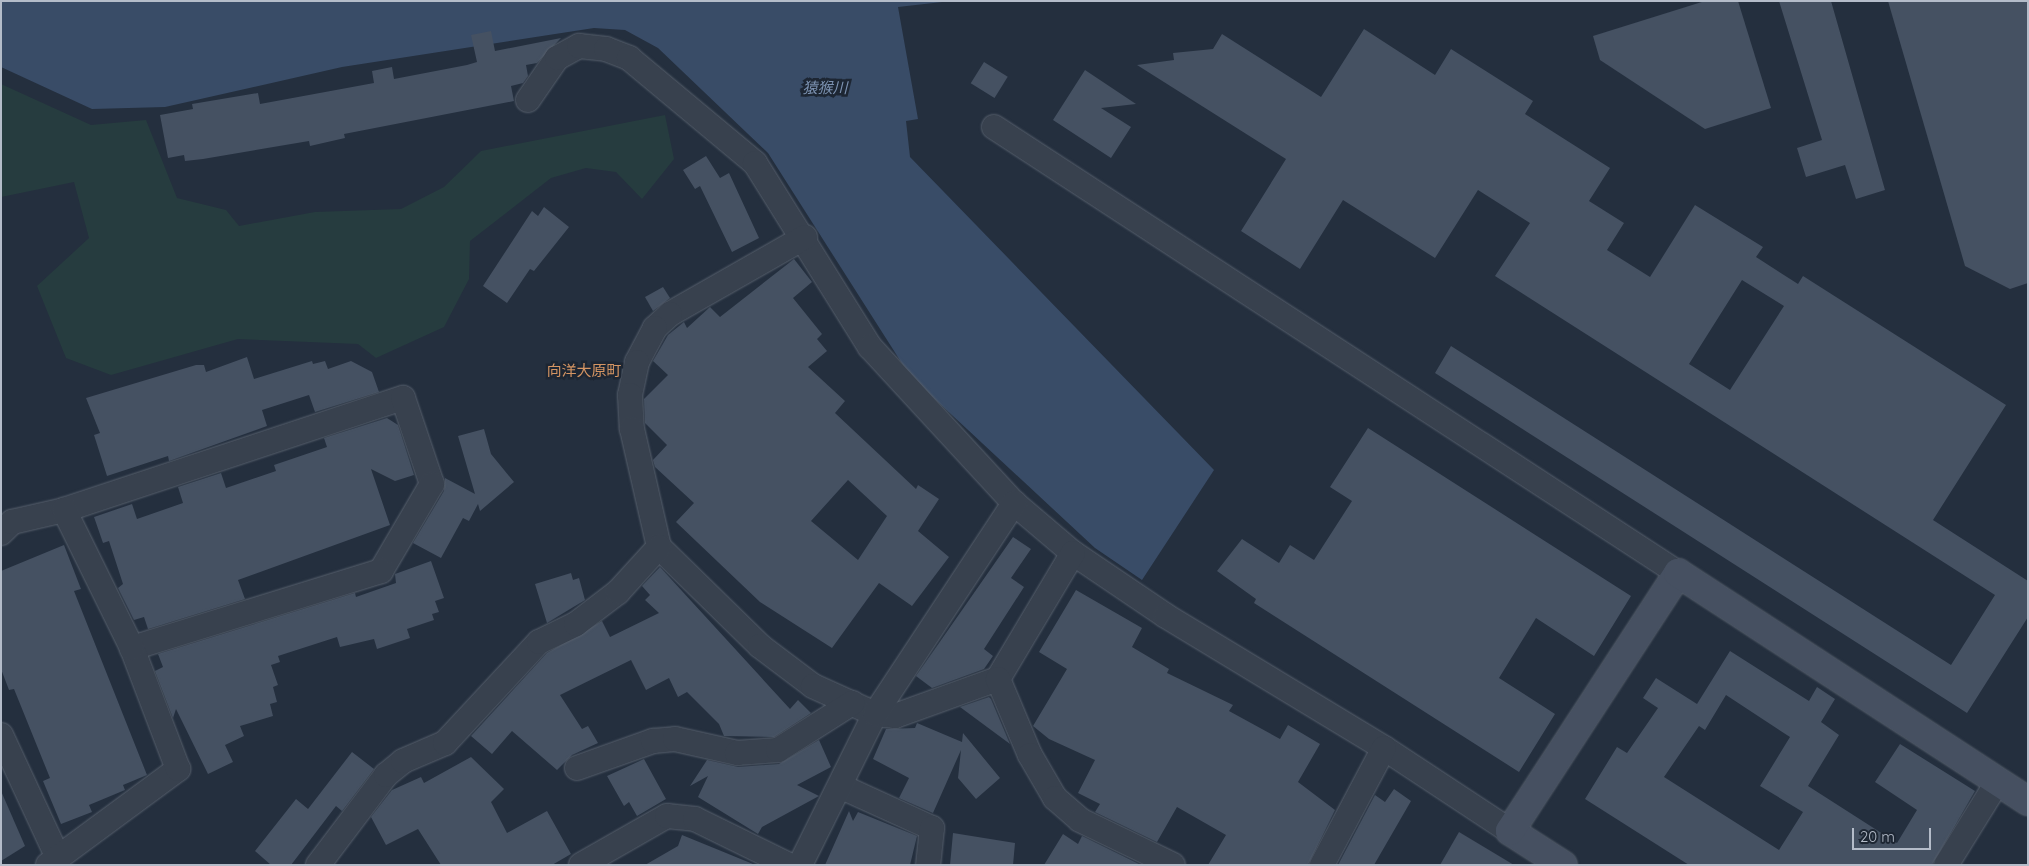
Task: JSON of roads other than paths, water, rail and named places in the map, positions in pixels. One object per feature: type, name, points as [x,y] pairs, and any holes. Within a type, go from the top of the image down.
[{"type":"street","points":[[528,100],[557,58],[579,46],[606,48],[629,58],[755,162],[805,237],[870,348],[1014,503],[1073,553],[1166,616],[1384,748],[1563,865]]},
{"type":"street","points":[[994,127],[2028,801]]},
{"type":"street","points":[[805,237],[670,314],[655,328],[637,362],[630,395],[632,429],[658,548],[760,646],[813,686],[875,714],[895,716],[998,679],[1073,553]]},
{"type":"street","points":[[1,533],[12,522],[64,510],[404,398],[432,484],[381,571],[132,648]]},
{"type":"street","points":[[800,865],[842,787],[875,714],[1014,503]]},
{"type":"street","points":[[1,735],[53,862],[178,768],[132,648],[64,510]]},
{"type":"street","points":[[318,865],[386,775],[402,761],[445,743],[538,642],[576,624],[618,592],[658,548]]},
{"type":"street","points":[[1510,831],[1678,573]]},
{"type":"street","points":[[998,679],[1030,754],[1055,798],[1080,820],[1172,865]]},
{"type":"street","points":[[576,768],[652,741],[694,742],[737,753],[778,750],[798,742],[852,703]]},
{"type":"street","points":[[1322,865],[1384,748]]},
{"type":"street","points":[[1946,865],[1998,781]]},
{"type":"street","points":[[842,787],[932,828],[928,865]]},
{"type":"street","points":[[581,865],[667,816],[695,819],[789,865]]},
{"type":"water","name":"猿猴川","points":[[1,1],[951,1],[898,7],[918,119],[906,121],[910,157],[1214,470],[1142,580],[1095,548],[910,376],[768,153],[658,48],[625,30],[594,28],[342,67],[165,107],[92,109],[1,67]]},
{"type":"district","name":"向洋大原町","points":[[584,371]]}]
